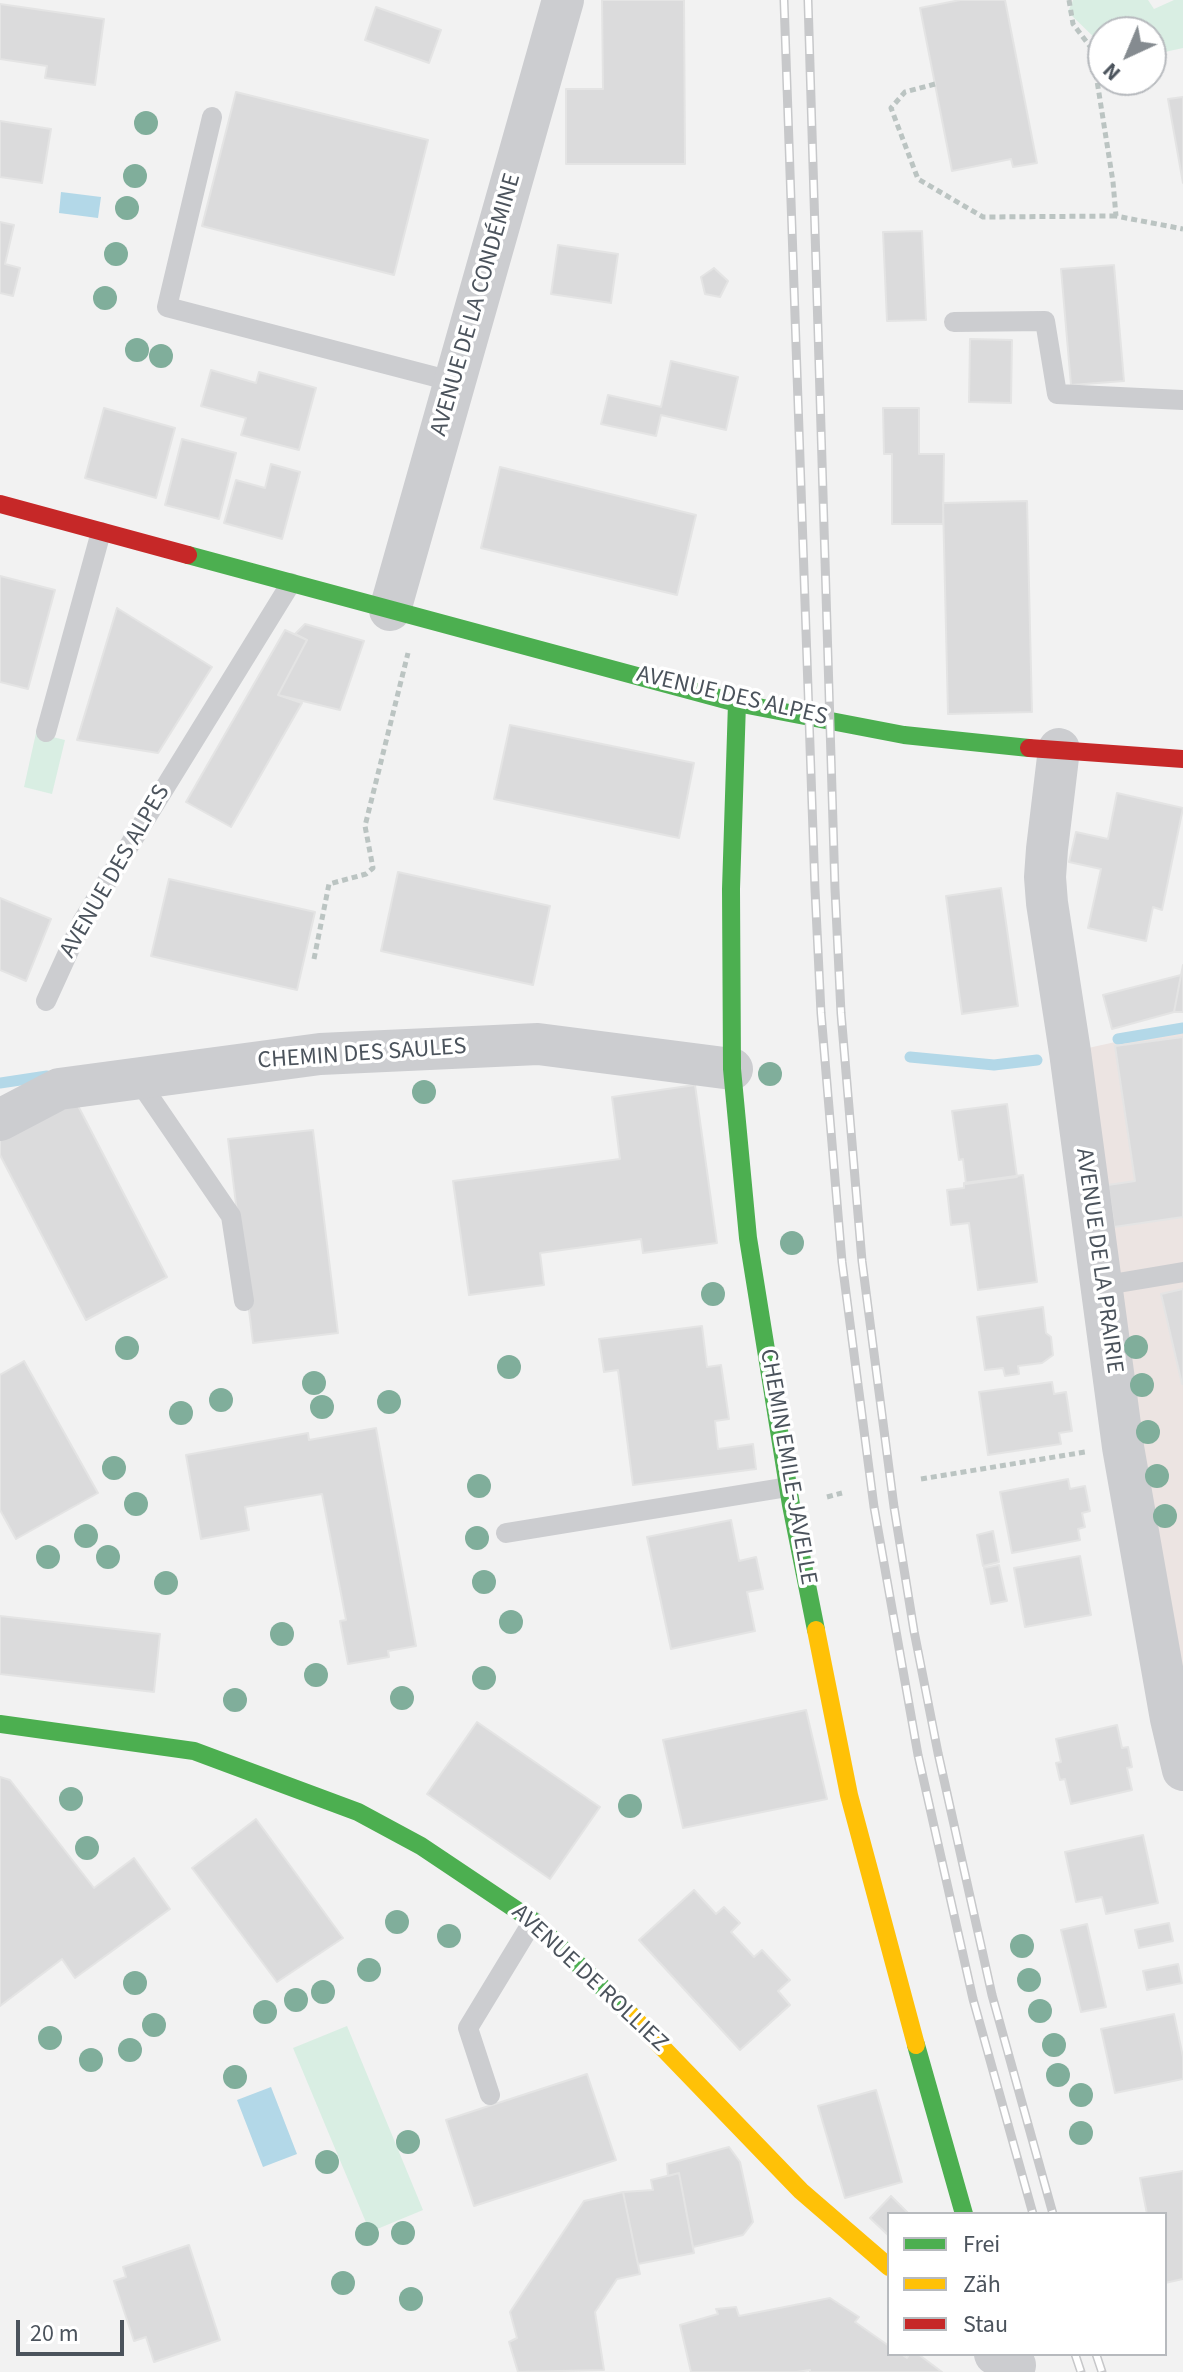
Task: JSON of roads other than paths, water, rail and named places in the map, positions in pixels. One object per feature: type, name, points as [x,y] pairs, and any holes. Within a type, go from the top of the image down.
[{"type":"street","name":"AVENUE DE LA CONDÉMINE","points":[[390,610],[563,0]]},
{"type":"street","name":"AVENUE DES ALPES","points":[[0,504],[737,703],[904,735],[1183,759]]},
{"type":"street","name":"CHEMIN EMILE-JAVELLE","points":[[737,703],[731,889],[732,1069],[748,1238],[788,1487],[849,1795],[903,2001],[963,2212]]},
{"type":"street","name":"AVENUE DE LA PRAIRIE","points":[[1059,749],[1045,877],[1123,1447],[1171,1719],[1183,1770]]},
{"type":"street","name":"CHEMIN DES SAULES","points":[[0,1120],[59,1089],[320,1054],[538,1044],[732,1069]]},
{"type":"street","name":"AVENUE DE ROLLIEZ","points":[[0,1724],[194,1751],[358,1812],[421,1846],[533,1921],[654,2037],[801,2191],[887,2265]]},
{"type":"lane","points":[[212,117],[167,307],[455,382]]},
{"type":"lane","points":[[954,322],[1045,321],[1057,394],[1183,400]]},
{"type":"lane","points":[[46,732],[101,532]]},
{"type":"lane","name":"AVENUE DES ALPES","points":[[46,1001],[82,922],[291,583]]},
{"type":"lane","points":[[136,1077],[231,1216],[244,1301]]},
{"type":"lane","points":[[1100,1286],[1183,1272]]},
{"type":"lane","points":[[506,1533],[788,1487]]},
{"type":"lane","points":[[490,2095],[468,2028],[533,1921]]},
{"type":"water","points":[[61,192],[101,197],[98,218],[59,213]]},
{"type":"water","points":[[271,2087],[297,2154],[263,2167],[237,2100]]},
{"type":"waterway","points":[[1118,1039],[1183,1028]]},
{"type":"waterway","points":[[910,1057],[994,1065],[1037,1060]]},
{"type":"waterway","points":[[0,1083],[47,1076]]},
{"type":"railway","points":[[784,0],[815,889],[821,1013],[842,1262],[874,1507],[918,1755],[973,1999],[1032,2212]]},
{"type":"railway","points":[[808,0],[835,889],[841,1013],[862,1261],[894,1507],[938,1753],[992,1995],[1052,2212]]},
{"type":"railway","points":[[1076,2356],[1081,2372]]},
{"type":"railway","points":[[1097,2356],[1102,2372]]}]
